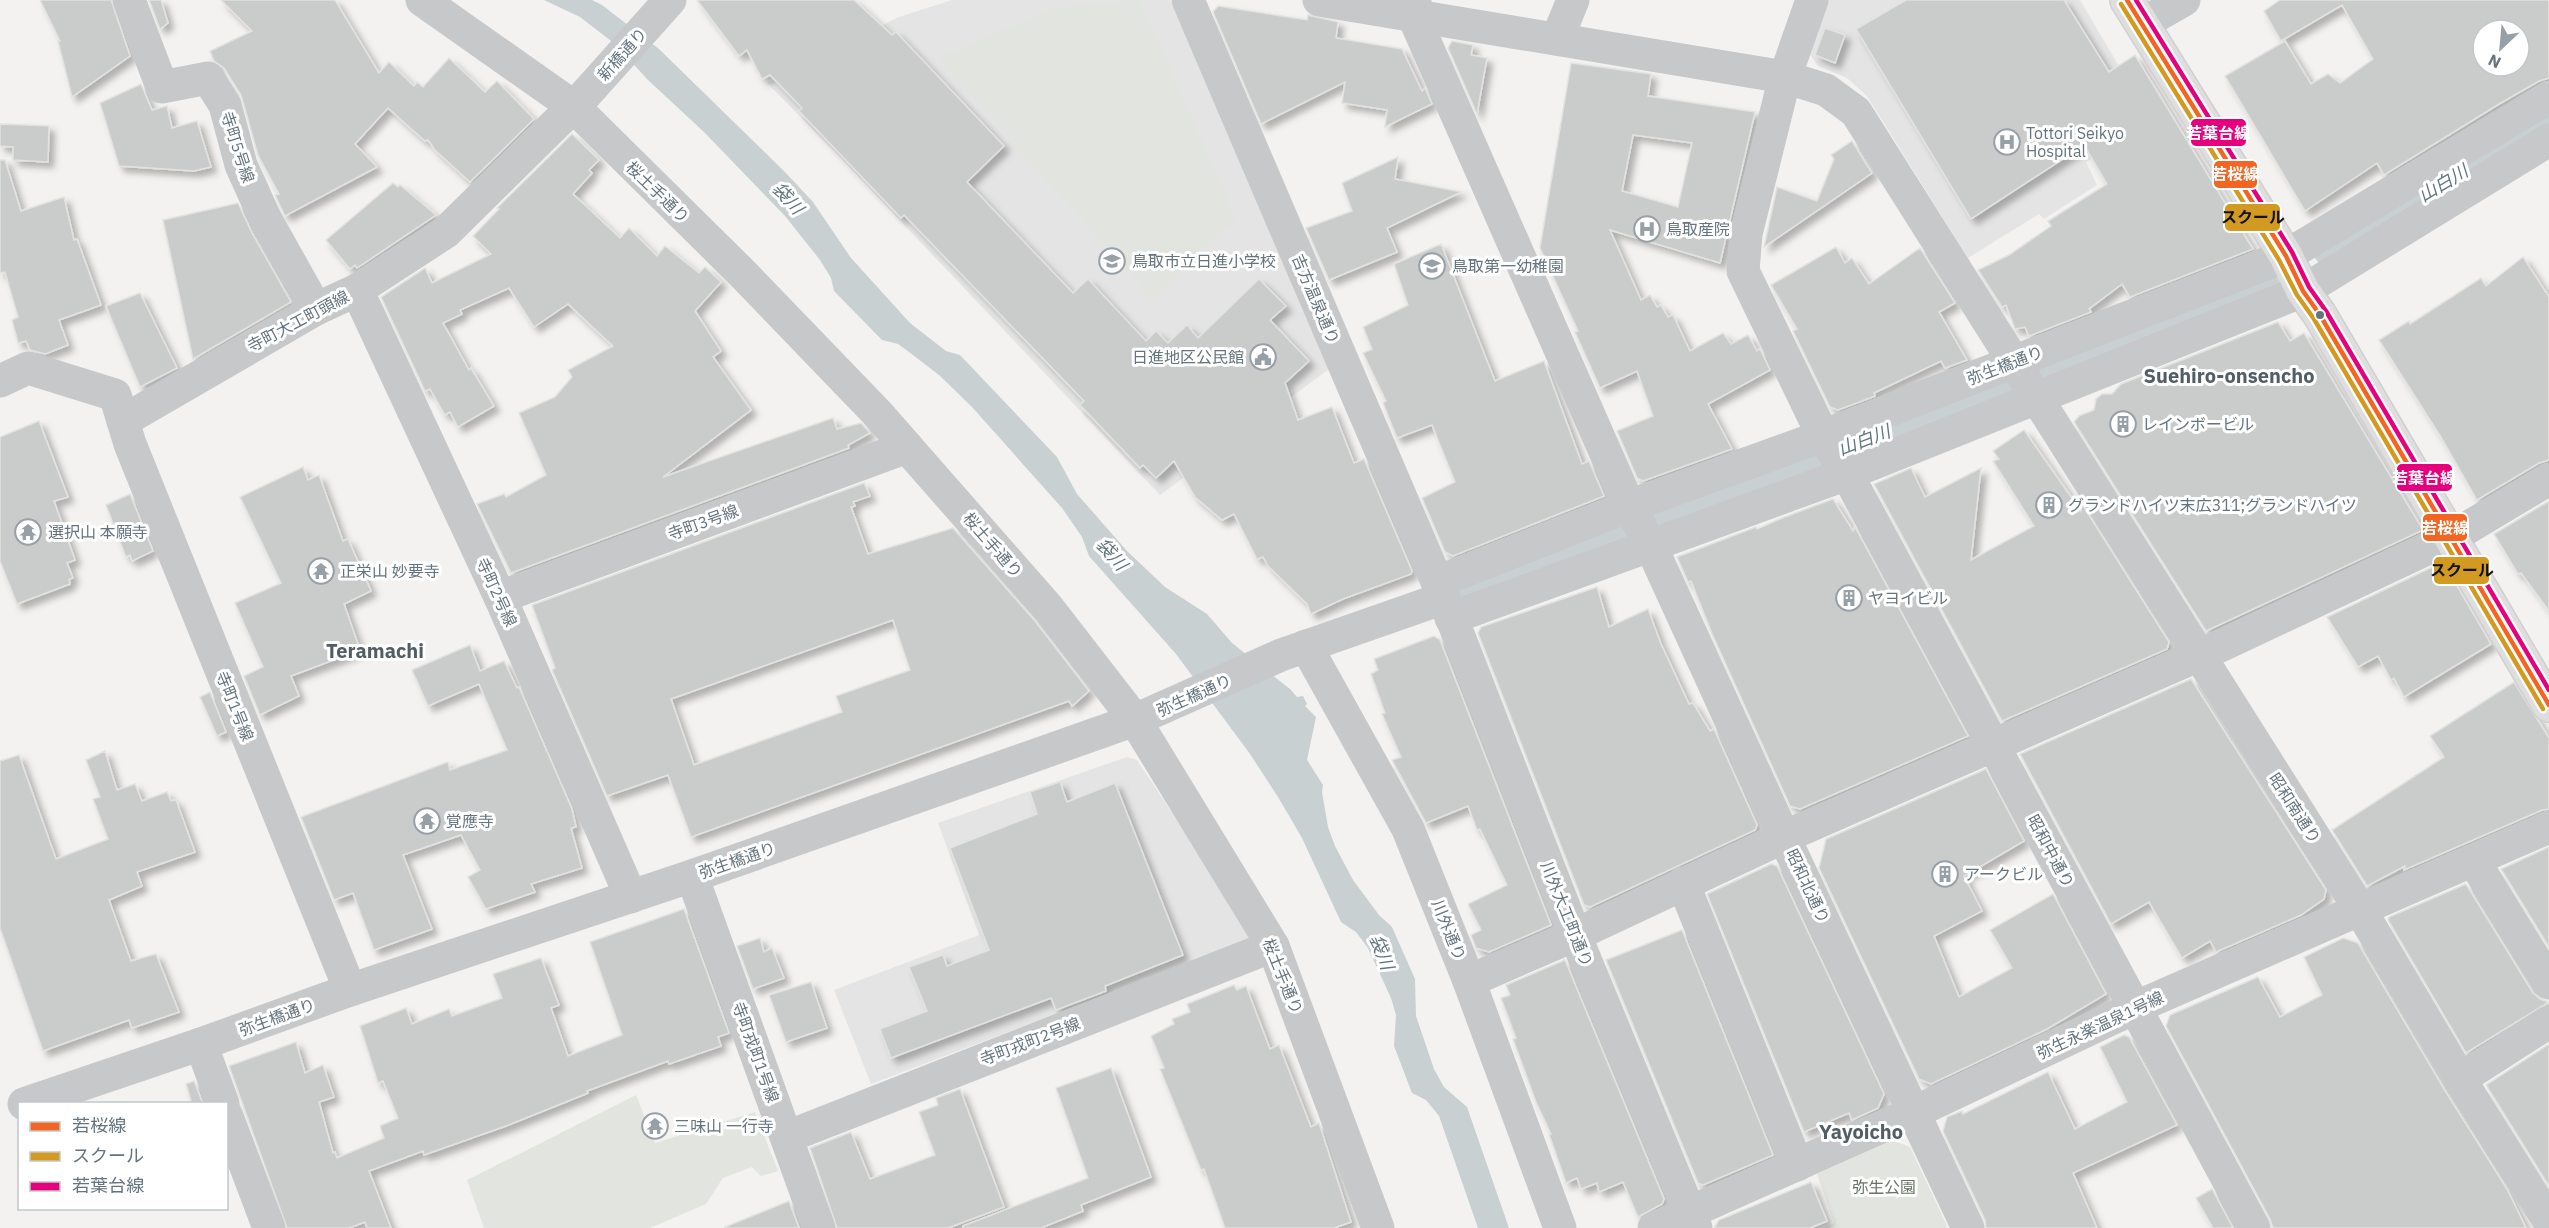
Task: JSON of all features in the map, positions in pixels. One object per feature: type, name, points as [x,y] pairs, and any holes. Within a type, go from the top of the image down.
[{"type":"main road","points":[[2135,12],[2286,256],[2303,291],[2320,315],[2549,705]]},
{"type":"street","name":"寺町5号線","points":[[129,0],[162,87],[208,78],[225,105],[241,165],[255,197],[316,309]]},
{"type":"street","name":"桜土手通り","points":[[422,0],[579,101],[907,447],[1145,716],[1273,946],[1375,1227]]},
{"type":"street","name":"吉方温泉通り","points":[[1188,0],[1444,599]]},
{"type":"street","name":"昭和南通り","points":[[1318,0],[1414,8],[1557,39],[1785,77],[1826,90],[1856,112],[2361,911],[2460,1079],[2549,1221]]},
{"type":"street","points":[[1557,39],[1573,0]]},
{"type":"street","name":"昭和中通り","points":[[1812,0],[1785,77],[1746,234],[1743,271],[1823,436],[1847,474],[1995,744],[2134,1008],[2254,1228]]},
{"type":"street","points":[[2135,12],[2184,0]]},
{"type":"street","name":"新橋通り","points":[[579,101],[667,4]]},
{"type":"street","name":"昭和北通り","points":[[1414,8],[1629,506],[1650,544],[1784,837],[1968,1228]]},
{"type":"street","name":"弥生橋通り","points":[[1444,599],[1629,506],[1823,436],[2286,256],[2549,97]]},
{"type":"street","name":"寺町大工町頭線","points":[[123,421],[316,309],[357,290],[446,232],[579,101]]},
{"type":"street","name":"弥生橋通り","points":[[28,1102],[201,1044],[350,990],[692,876],[1145,716],[1293,651],[1444,599],[1650,544],[1847,474],[2303,291],[2549,140]]},
{"type":"street","name":"寺町2号線","points":[[357,290],[500,597],[631,897]]},
{"type":"street","points":[[1,375],[28,368],[115,395],[123,421]]},
{"type":"street","name":"寺町1号線","points":[[123,421],[143,477],[350,990]]},
{"type":"street","name":"寺町3号線","points":[[500,597],[907,447]]},
{"type":"street","points":[[1469,981],[1575,935],[1784,837],[2198,656],[2451,537],[2549,479]]},
{"type":"street","name":"川外大工町通り","points":[[1444,599],[1575,935],[1693,1220]]},
{"type":"street","name":"川外通り","points":[[1293,651],[1408,829],[1469,981],[1560,1228]]},
{"type":"street","name":"弥生永楽温泉1号線","points":[[1654,1228],[1693,1220],[1797,1165],[2134,1008],[2361,911],[2549,827]]},
{"type":"street","points":[[2474,861],[2549,983]]},
{"type":"street","name":"寺町戎町1号線","points":[[692,876],[819,1228]]},
{"type":"street","points":[[1683,883],[1797,1165]]},
{"type":"street","name":"寺町戎町2号線","points":[[787,1137],[1273,946]]},
{"type":"street","points":[[2460,1079],[2549,1022]]},
{"type":"street","points":[[201,1044],[222,1102]]},
{"type":"street","name":"弥生橋通り","points":[[0,1111],[18,1105]]},
{"type":"street","points":[[228,1118],[268,1228]]},
{"type":"shaded area","name":"鳥取市立日進小学校","points":[[952,0],[1170,0],[1333,366],[1160,495],[767,83],[899,17]]},
{"type":"shaded area","name":"Tottori Seikyo Hospital","points":[[1827,0],[2080,0],[2152,122],[2086,162],[2097,185],[2044,219],[2039,214],[1968,258],[1867,96],[1847,78],[1818,66],[1810,54]]},
{"type":"shaded area","points":[[1127,757],[1137,760],[1254,937],[871,1084],[834,990],[979,935],[938,823]]},
{"type":"green space","points":[[1140,0],[1236,218],[1152,299],[938,58],[1054,9]]},
{"type":"green space","name":"三味山 一行寺","points":[[636,1095],[655,1143],[755,1112],[778,1171],[761,1176],[752,1167],[723,1178],[706,1204],[650,1228],[484,1228],[467,1180]]},
{"type":"green space","name":"弥生公園","points":[[1892,1140],[1910,1147],[1948,1228],[1823,1228],[1834,1223],[1817,1174]]},
{"type":"water","name":"袋川","points":[[544,0],[592,0],[602,5],[659,49],[813,202],[851,258],[910,323],[946,351],[960,355],[1057,457],[1077,494],[1127,551],[1165,587],[1207,614],[1232,643],[1297,697],[1303,696],[1307,704],[1305,706],[1316,717],[1307,760],[1323,785],[1322,792],[1328,827],[1335,846],[1353,880],[1379,915],[1392,927],[1415,979],[1416,1016],[1434,1069],[1444,1087],[1467,1107],[1509,1228],[1478,1228],[1439,1116],[1426,1100],[1412,1093],[1394,1046],[1396,1015],[1391,998],[1368,948],[1356,932],[1341,922],[1302,838],[1278,797],[1250,754],[1176,654],[1089,556],[1082,537],[1062,508],[972,407],[939,375],[898,344],[882,340],[834,291],[831,278],[820,260],[785,216],[704,132],[648,80],[615,44],[580,17]]},
{"type":"building","points":[[40,0],[111,0],[130,56],[72,97],[58,41],[60,41]]},
{"type":"building","points":[[149,0],[161,0],[168,23],[160,29]]},
{"type":"building","points":[[221,0],[335,0],[379,73],[389,62],[414,86],[417,82],[423,87],[449,58],[485,92],[497,81],[534,119],[470,182],[435,150],[428,140],[425,141],[388,108],[355,144],[377,167],[285,216],[275,195],[279,194],[258,155],[241,95],[224,68],[214,61],[210,51],[252,31]]},
{"type":"building","points":[[697,0],[854,0],[892,35],[896,32],[1004,146],[967,182],[1073,293],[1088,279],[1146,341],[1156,331],[1168,343],[1187,325],[1198,338],[1259,279],[1286,306],[1270,320],[1309,361],[1285,383],[1298,420],[1332,407],[1354,463],[1364,459],[1412,571],[1411,574],[1343,599],[1311,614],[1307,604],[1268,566],[1263,557],[1257,559],[1234,514],[1222,520],[1195,497],[1174,461],[1156,478],[1143,465],[1140,468],[1080,405],[1084,401],[904,215],[901,218],[799,111],[802,108],[770,75],[762,79],[747,50],[739,56]]},
{"type":"building","points":[[1906,0],[2064,0],[2109,72],[2135,55],[2253,249],[2130,297],[2122,284],[2089,309],[2091,312],[2029,336],[2025,327],[2015,329],[2006,305],[2002,307],[1978,270],[2009,255],[2051,226],[2048,221],[2107,184],[2084,145],[1971,219],[1856,29]]},
{"type":"building","points":[[2280,0],[2549,0],[2549,78],[2539,81],[2499,104],[2384,175],[2377,163],[2305,211],[2225,76],[2285,41],[2311,84],[2328,74],[2340,83],[2373,59],[2342,5],[2281,41],[2264,11]]},
{"type":"building","points":[[1218,6],[1307,20],[1308,15],[1338,22],[1336,38],[1402,49],[1422,91],[1425,88],[1432,104],[1385,127],[1387,110],[1342,103],[1345,82],[1261,124],[1213,12]]},
{"type":"building","points":[[1825,28],[1845,35],[1835,63],[1815,55]]},
{"type":"building","points":[[1452,41],[1473,45],[1471,55],[1487,58],[1477,114],[1448,48]]},
{"type":"building","points":[[1571,63],[1651,74],[1648,96],[1755,112],[1720,263],[1610,230],[1641,300],[1650,295],[1657,307],[1661,305],[1668,317],[1673,315],[1690,351],[1723,333],[1731,344],[1748,335],[1757,351],[1760,349],[1770,370],[1708,404],[1732,449],[1643,481],[1637,478],[1617,431],[1653,416],[1637,371],[1600,388],[1575,332],[1578,331],[1540,248]],"holes":[[[1633,135],[1692,143],[1678,207],[1622,191]]]},
{"type":"building","points":[[141,84],[152,110],[167,106],[172,128],[197,121],[211,167],[194,171],[119,166],[100,103]]},
{"type":"building","points":[[0,124],[49,126],[48,162],[13,160],[13,147],[0,146]]},
{"type":"building","points":[[572,134],[599,160],[589,170],[592,173],[573,194],[620,238],[629,228],[657,256],[665,246],[699,273],[705,267],[721,282],[695,311],[721,351],[713,357],[751,410],[663,477],[833,418],[837,429],[861,423],[870,433],[848,445],[849,448],[511,573],[477,504],[504,494],[506,497],[546,475],[519,413],[555,397],[572,377],[568,370],[613,346],[568,304],[534,327],[509,288],[460,310],[462,314],[443,323],[469,370],[471,368],[494,406],[458,427],[450,412],[445,415],[430,389],[425,391],[381,297],[425,268],[432,283],[491,254],[473,236],[499,209],[497,208]]},
{"type":"building","points":[[1852,141],[1872,173],[1764,247],[1777,187],[1817,201],[1834,159],[1831,155]]},
{"type":"building","points":[[1398,157],[1395,179],[1461,192],[1387,228],[1397,252],[1329,280],[1306,228],[1352,211],[1342,183]]},
{"type":"building","points":[[0,160],[5,160],[21,211],[64,197],[74,240],[77,239],[101,305],[59,320],[68,345],[45,354],[30,350],[26,341],[18,343],[12,320],[18,317],[5,272],[0,273]]},
{"type":"building","points":[[393,183],[398,187],[400,185],[436,215],[357,268],[355,265],[350,269],[326,240]]},
{"type":"building","points":[[238,203],[252,233],[291,302],[193,359],[163,220]]},
{"type":"building","points":[[1441,244],[1495,381],[1544,361],[1582,464],[1589,461],[1604,496],[1453,556],[1445,552],[1422,498],[1455,482],[1432,425],[1397,438],[1383,403],[1386,401],[1363,353],[1372,349],[1363,327],[1408,305],[1394,264]]},
{"type":"building","points":[[1836,247],[1845,263],[1852,258],[1869,284],[1920,248],[1955,303],[1939,312],[1967,360],[1945,368],[1941,361],[1874,393],[1875,396],[1838,410],[1830,407],[1793,331],[1797,329],[1771,285]]},
{"type":"building","points":[[2523,257],[2549,297],[2549,460],[2539,463],[2477,500],[2441,437],[2379,340],[2409,321],[2410,324],[2481,278],[2486,286]]},
{"type":"building","points":[[140,293],[177,368],[140,387],[106,306]]},
{"type":"building","points":[[2278,322],[2290,341],[2304,333],[2423,530],[2206,631],[2074,422],[2079,416],[2094,410],[2096,399],[2102,394],[2112,394],[2121,384]]},
{"type":"building","points":[[39,421],[68,497],[54,501],[75,560],[67,563],[73,578],[69,579],[70,584],[17,604],[0,561],[0,437]]},
{"type":"building","points":[[2024,430],[2081,511],[2080,501],[2169,642],[2167,649],[2002,721],[1874,484],[1911,468],[1925,497],[1981,468],[1971,560],[2034,526],[1993,461],[1999,459],[1993,451]]},
{"type":"building","points":[[303,467],[308,480],[319,475],[343,541],[348,539],[371,591],[344,604],[360,650],[291,676],[299,696],[260,715],[244,676],[263,667],[235,603],[281,583],[240,497]]},
{"type":"building","points":[[864,483],[870,496],[853,502],[855,506],[851,507],[868,554],[953,528],[1035,621],[1089,691],[1072,706],[1069,701],[691,837],[668,775],[607,796],[552,670],[555,668],[532,605]],"holes":[[[893,620],[910,670],[836,696],[842,712],[694,765],[671,699]]]},
{"type":"building","points":[[130,494],[153,551],[132,561],[130,555],[126,557],[106,505]]},
{"type":"building","points":[[1833,499],[1853,531],[1855,527],[1968,736],[1800,809],[1790,806],[1713,636],[1691,581],[1688,582],[1677,557]]},
{"type":"building","points":[[2549,501],[2549,611],[2521,573],[2518,574],[2494,534]]},
{"type":"building","points":[[2443,562],[2491,644],[2404,697],[2394,678],[2391,680],[2378,656],[2358,667],[2327,617]]},
{"type":"building","points":[[1597,587],[1609,627],[1648,609],[1661,644],[1689,704],[1693,703],[1710,731],[1714,729],[1757,825],[1755,830],[1590,907],[1584,905],[1478,633],[1481,627]]},
{"type":"building","points":[[1434,636],[1440,640],[1551,925],[1489,952],[1476,948],[1471,935],[1481,930],[1468,904],[1507,885],[1480,829],[1477,830],[1468,806],[1426,823],[1392,760],[1401,757],[1382,714],[1385,713],[1371,674],[1378,670],[1374,659]]},
{"type":"building","points":[[470,645],[480,671],[504,661],[517,688],[519,687],[572,809],[576,827],[571,828],[582,868],[531,884],[535,892],[486,909],[468,877],[480,870],[461,835],[403,855],[432,929],[374,950],[353,893],[334,900],[301,817],[448,762],[450,770],[507,750],[479,684],[428,706],[412,670]]},
{"type":"building","points":[[2191,679],[2326,890],[2324,899],[2301,915],[2216,952],[2210,941],[2182,958],[2149,902],[2111,924],[2020,754]]},
{"type":"building","points":[[2514,682],[2549,738],[2549,809],[2404,870],[2405,866],[2367,886],[2332,830],[2444,757],[2430,736]]},
{"type":"building","points":[[210,692],[226,732],[217,736],[200,697]]},
{"type":"building","points":[[105,751],[117,790],[135,784],[142,801],[167,792],[171,801],[176,800],[195,852],[137,872],[142,886],[109,900],[131,961],[156,954],[179,1012],[132,1028],[129,1020],[43,1051],[0,928],[0,761],[19,755],[56,859],[108,839],[93,799],[100,797],[86,760]]},
{"type":"building","points":[[1986,769],[2024,841],[1964,876],[1982,911],[1934,936],[1959,997],[2012,968],[1990,930],[2053,894],[2106,994],[2047,1029],[1931,1084],[1919,1079],[1819,868],[1826,839]]},
{"type":"building","points":[[1060,782],[1067,802],[1115,783],[1183,955],[1105,986],[1106,991],[1056,1010],[1051,998],[891,1058],[880,1029],[927,1011],[909,967],[943,955],[947,966],[989,950],[950,848],[1037,814],[1030,792]]},
{"type":"building","points":[[2549,847],[2549,947],[2501,869]]},
{"type":"building","points":[[1771,864],[1777,866],[1884,1094],[1878,1108],[1852,1120],[1849,1113],[1804,1132],[1707,894]]},
{"type":"building","points":[[2466,884],[2533,993],[2549,1002],[2466,1053],[2388,920],[2389,917]]},
{"type":"building","points":[[684,909],[729,1033],[718,1037],[721,1046],[669,1064],[668,1061],[587,1091],[588,1093],[506,1126],[424,1155],[423,1151],[369,1171],[391,1228],[367,1228],[365,1222],[349,1228],[287,1228],[229,1066],[296,1042],[305,1073],[323,1065],[334,1097],[319,1102],[333,1153],[335,1152],[337,1158],[384,1138],[380,1126],[398,1118],[383,1081],[378,1083],[360,1026],[406,1008],[412,1024],[449,1009],[452,1016],[502,998],[493,974],[541,958],[559,1005],[551,1008],[568,1056],[622,1035],[590,942]]},
{"type":"building","points":[[1682,930],[1773,1155],[1703,1185],[1698,1183],[1606,960]]},
{"type":"building","points":[[760,938],[764,952],[772,948],[784,978],[753,989],[737,946]]},
{"type":"building","points":[[2343,938],[2358,943],[2444,1089],[2507,1189],[2526,1228],[2273,1228],[2166,1026],[2170,1015],[2258,977],[2280,1017],[2322,995],[2304,957]]},
{"type":"building","points":[[1565,960],[1664,1199],[1662,1204],[1638,1217],[1623,1182],[1599,1192],[1597,1183],[1581,1189],[1577,1178],[1566,1183],[1549,1134],[1551,1134],[1536,1102],[1513,1039],[1516,1038],[1501,998],[1510,995],[1506,985]]},
{"type":"building","points":[[811,982],[827,1028],[786,1042],[769,995]]},
{"type":"building","points":[[1234,985],[1237,990],[1246,986],[1270,1049],[1279,1045],[1311,1127],[1319,1123],[1351,1222],[1334,1228],[1225,1228],[1204,1169],[1201,1170],[1160,1069],[1164,1068],[1151,1036],[1174,1024],[1172,1019],[1190,1012],[1187,1004]]},
{"type":"building","points":[[2124,1035],[2129,1037],[2177,1125],[2073,1173],[2097,1228],[1986,1228],[1985,1220],[1943,1131],[1947,1117],[1962,1111],[1963,1114],[2048,1072],[2075,1129],[2127,1102],[2100,1047]]},
{"type":"building","points":[[2549,1044],[2549,1186],[2486,1085]]},
{"type":"building","points":[[1111,1068],[1151,1177],[1081,1205],[1083,1211],[1041,1228],[963,1228],[963,1226],[1088,1178],[1056,1088]]},
{"type":"building","points":[[194,1081],[202,1102],[191,1102],[186,1084]]},
{"type":"building","points":[[960,1089],[1004,1207],[948,1228],[837,1228],[810,1148],[851,1132],[870,1179],[935,1155],[919,1112],[938,1105],[936,1098]]},
{"type":"building","points":[[1811,1182],[1827,1221],[1810,1228],[1714,1228],[1719,1220]]},
{"type":"building","points":[[2212,1189],[2233,1228],[2213,1228],[2196,1198]]},
{"type":"building","points":[[789,1201],[799,1228],[725,1228],[725,1227]]},
{"type":"waterway","name":"山白川","points":[[2337,246],[2549,119]]},
{"type":"waterway","name":"山白川","points":[[1472,588],[2256,292]]},
{"type":"transit line","name":"若桜線","points":[[2127,0],[2286,256],[2303,291],[2320,315],[2549,705]]},
{"type":"transit line","name":"若葉台線","points":[[2136,0],[2292,252],[2309,287],[2326,311],[2549,690]]},
{"type":"transit line","name":"スクール","points":[[2121,4],[2279,260],[2297,295],[2314,319],[2543,709]]},
{"type":"place","name":"Tottori Seikyo Hospital","points":[[2007,142]]},
{"type":"place","name":"鳥取産院","points":[[1647,229]]},
{"type":"place","name":"鳥取市立日進小学校","points":[[1112,261]]},
{"type":"place","name":"鳥取第一幼稚園","points":[[1432,266]]},
{"type":"place","name":"日進地区公民館","points":[[1263,357]]},
{"type":"place","name":"レインボービル","points":[[2123,424]]},
{"type":"place","name":"グランドハイツ末広311;グランドハイツ","points":[[2049,505]]},
{"type":"place","name":"選択山 本願寺","points":[[28,532]]},
{"type":"place","name":"正栄山 妙要寺","points":[[321,571]]},
{"type":"place","name":"ヤヨイビル","points":[[1849,598]]},
{"type":"place","name":"覚應寺","points":[[427,821]]},
{"type":"place","name":"アークビル","points":[[1945,874]]},
{"type":"place","name":"三味山 一行寺","points":[[655,1126]]},
{"type":"district","name":"Suehiro-onsencho","points":[[2229,375]]},
{"type":"district","name":"Teramachi","points":[[375,650]]},
{"type":"district","name":"Yayoicho","points":[[1861,1131]]}]
